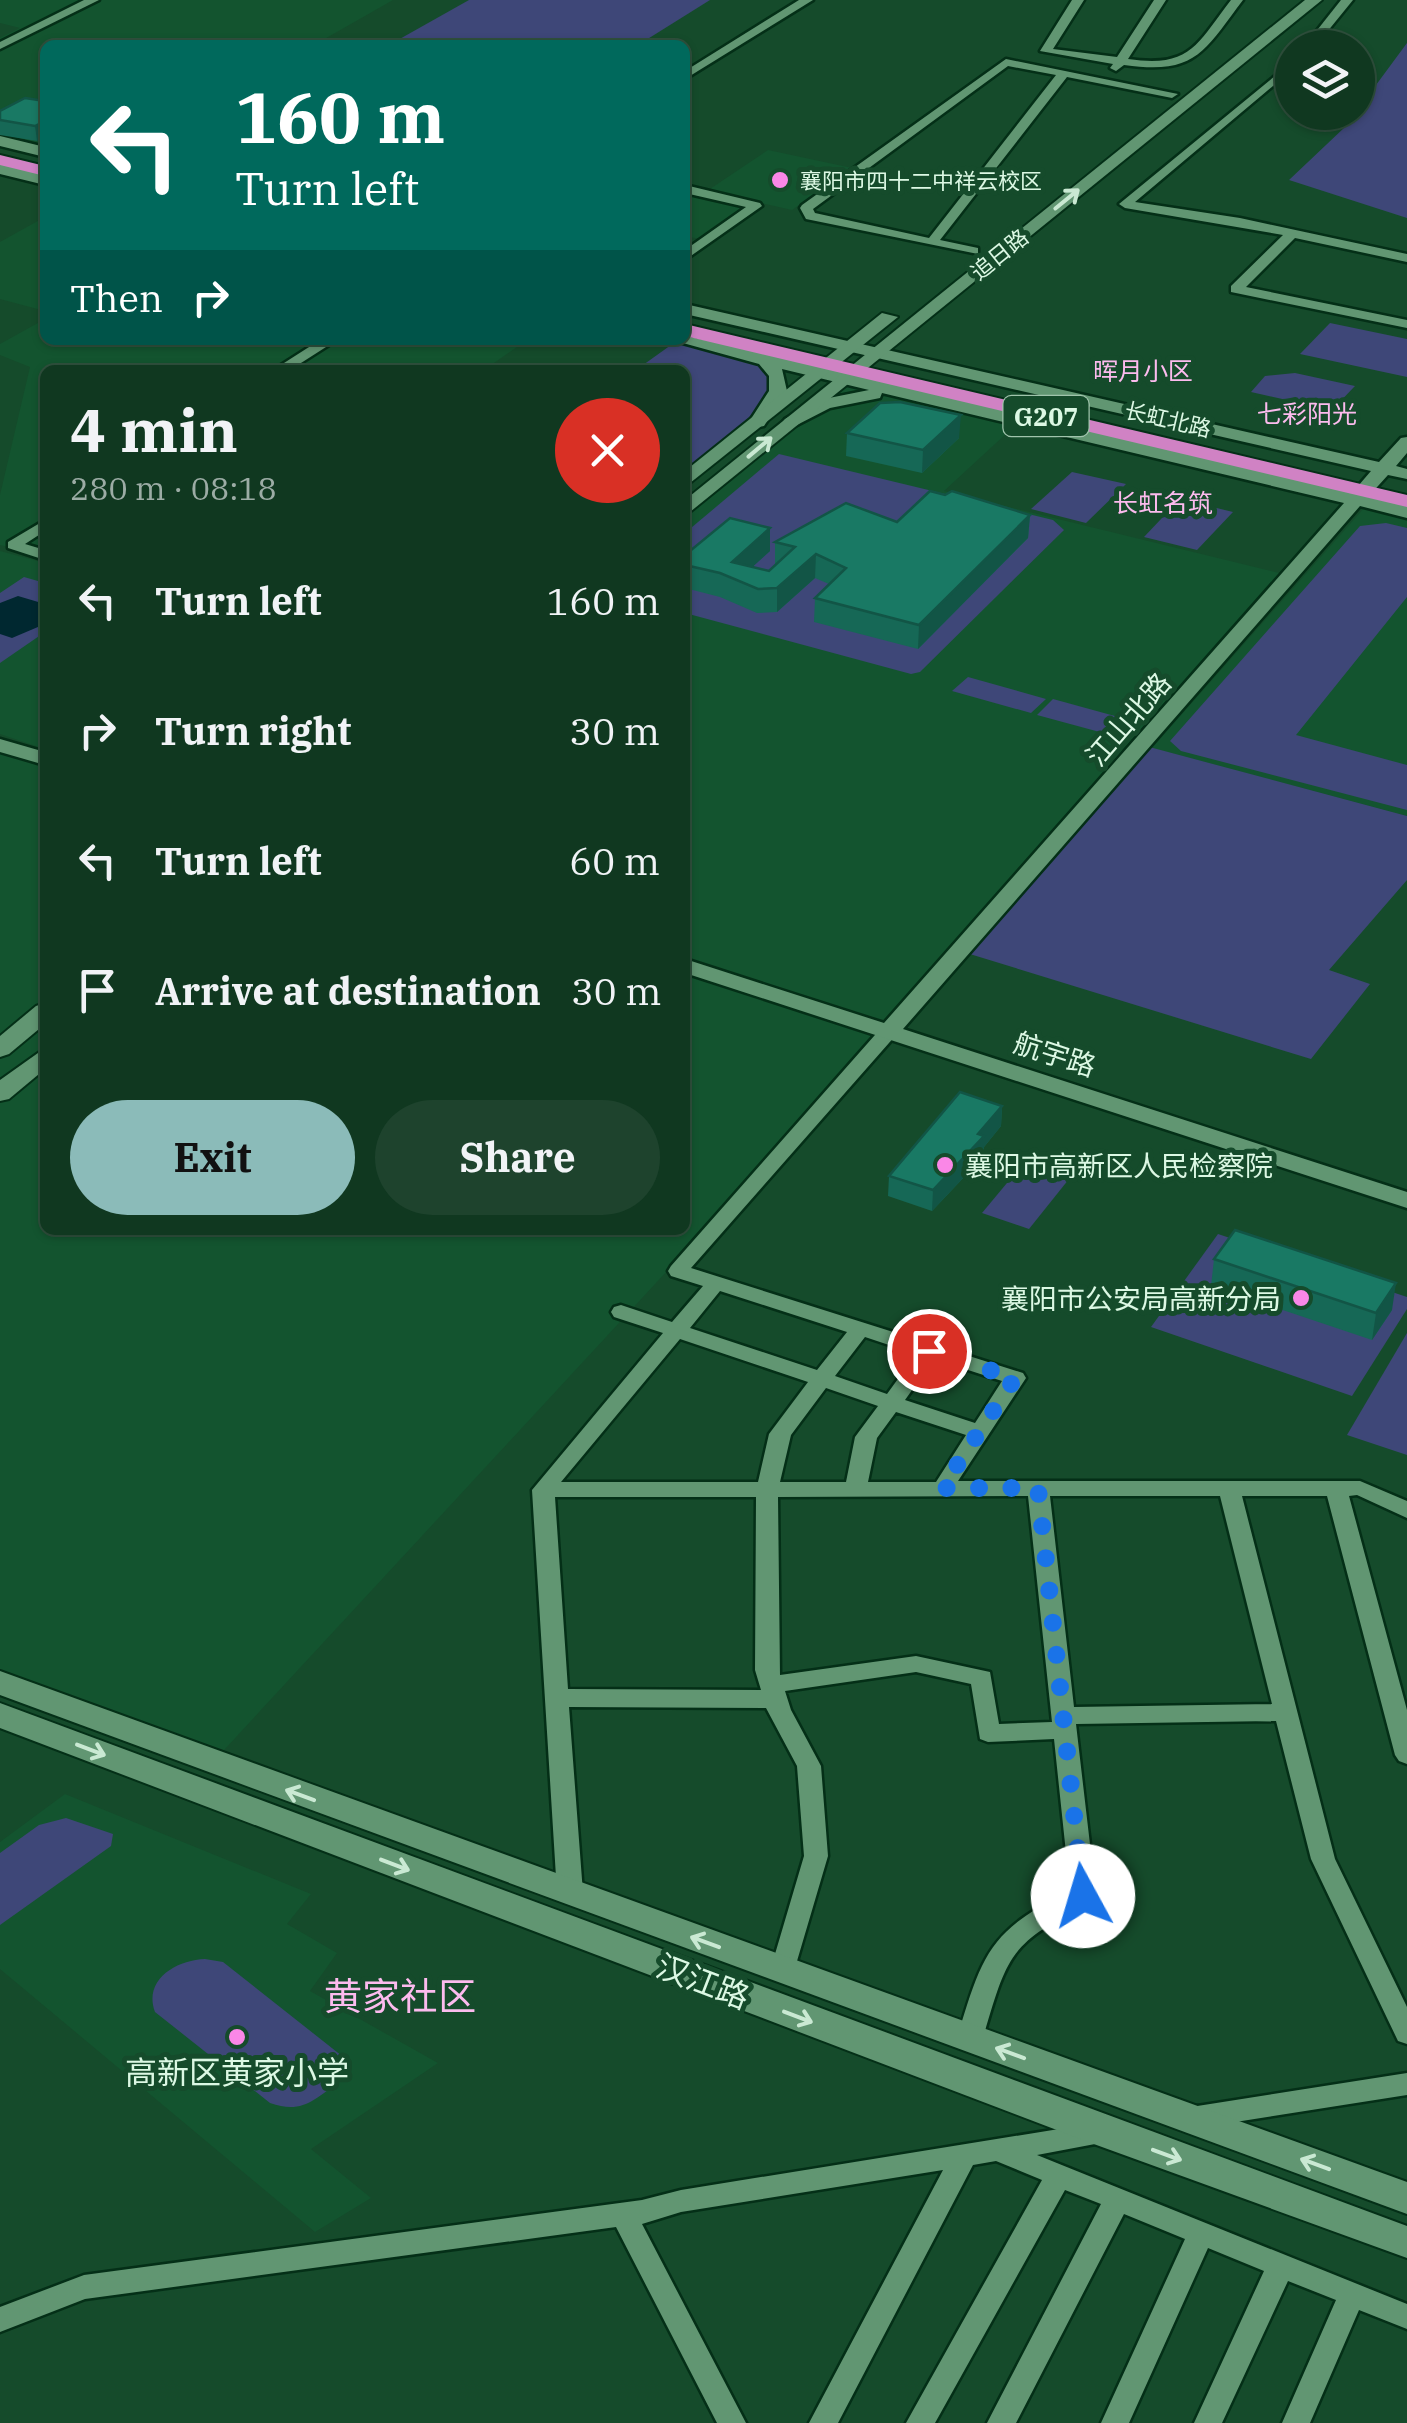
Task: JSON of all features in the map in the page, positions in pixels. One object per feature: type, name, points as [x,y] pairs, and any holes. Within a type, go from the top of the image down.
[{"type":"highway","points":[[0,144],[40,154]]},
{"type":"highway","points":[[0,160],[40,170]]},
{"type":"highway","name":"长虹北路","points":[[690,319],[953,394],[1371,484],[1407,486]]},
{"type":"highway","name":"长虹北路","points":[[690,331],[847,363],[1371,484],[1407,501]]},
{"type":"main road","name":"追日路","points":[[965,257],[1284,0]]},
{"type":"main road","name":"追日路","points":[[690,477],[758,422],[847,363],[1314,0]]},
{"type":"main road","name":"追日路","points":[[690,506],[786,426],[898,311]]},
{"type":"main road","points":[[0,1049],[40,1015]]},
{"type":"main road","points":[[0,1093],[40,1060]]},
{"type":"main road","name":"汉江路","points":[[0,1684],[1407,2198]]},
{"type":"main road","name":"汉江路","points":[[0,1716],[1104,2132],[1407,2242]]},
{"type":"street","points":[[0,46],[94,0]]},
{"type":"street","points":[[690,73],[807,0]]},
{"type":"street","points":[[1078,0],[1046,51],[1154,66],[1194,55],[1236,0]]},
{"type":"street","points":[[1107,82],[1160,0]]},
{"type":"street","points":[[1323,30],[1347,0]]},
{"type":"street","points":[[965,257],[932,242],[805,212],[1006,62],[1172,94]]},
{"type":"street","points":[[932,242],[1064,74]]},
{"type":"street","points":[[1275,79],[1125,204],[1407,258]]},
{"type":"street","points":[[0,169],[40,179]]},
{"type":"street","points":[[690,189],[756,206],[690,252]]},
{"type":"street","points":[[1292,234],[1236,289],[1407,324]]},
{"type":"street","points":[[690,311],[847,363],[902,394],[1371,484],[1407,474]]},
{"type":"street","points":[[715,337],[769,362],[778,375],[778,390],[758,422]]},
{"type":"street","points":[[690,342],[769,362],[847,363]]},
{"type":"street","points":[[288,365],[322,345]]},
{"type":"street","points":[[786,426],[825,404],[851,396],[953,394]]},
{"type":"street","name":"江山北路","points":[[889,1031],[1407,442]]},
{"type":"street","points":[[1371,484],[1407,512]]},
{"type":"street","points":[[40,527],[13,546],[40,553]]},
{"type":"street","points":[[0,744],[40,758]]},
{"type":"street","name":"航宇路","points":[[690,968],[1407,1200]]},
{"type":"street","points":[[889,1031],[678,1271],[1015,1378],[942,1488]]},
{"type":"street","points":[[570,1893],[543,1490],[716,1283]]},
{"type":"street","points":[[621,1312],[979,1432]]},
{"type":"street","points":[[783,1970],[816,1856],[809,1766],[767,1670],[767,1489],[780,1434],[860,1329]]},
{"type":"street","points":[[855,1489],[866,1436],[929,1351]]},
{"type":"street","points":[[970,2038],[991,1968],[1014,1930],[1083,1896],[1038,1488]]},
{"type":"street","points":[[1229,1488],[1324,1859],[1407,2034]]},
{"type":"street","points":[[1336,1488],[1407,1755]]},
{"type":"street","points":[[543,1490],[1360,1488],[1407,1510]]},
{"type":"street","points":[[557,1698],[774,1692],[916,1664],[982,1678],[988,1733],[1063,1722],[1286,1712]]},
{"type":"street","points":[[1189,2118],[1407,2084]]},
{"type":"street","points":[[0,2320],[84,2287],[623,2214],[1104,2132]]},
{"type":"street","points":[[996,2150],[1407,2317]]},
{"type":"street","points":[[823,2423],[965,2155]]},
{"type":"street","points":[[920,2423],[1059,2175]]},
{"type":"street","points":[[1001,2423],[1118,2199]]},
{"type":"street","points":[[623,2214],[732,2423]]},
{"type":"street","points":[[1115,2423],[1201,2233]]},
{"type":"street","points":[[1208,2423],[1281,2265]]},
{"type":"street","points":[[1296,2423],[1352,2294]]},
{"type":"shaded area","points":[[0,0],[393,0],[323,40],[40,40],[40,148],[0,138],[0,38],[20,28],[0,23]]},
{"type":"shaded area","points":[[469,0],[710,0],[646,40],[398,40]]},
{"type":"shaded area","points":[[1407,43],[1407,218],[1289,180],[1342,130],[1375,130],[1375,86]]},
{"type":"shaded area","name":"襄阳市四十二中祥云校区","points":[[768,150],[852,168],[792,210],[707,191]]},
{"type":"shaded area","points":[[690,195],[745,207],[700,239],[690,237]]},
{"type":"shaded area","points":[[40,220],[40,310],[0,299],[0,242]]},
{"type":"shaded area","points":[[40,322],[40,345],[520,345],[491,365],[40,365],[40,554],[0,545],[0,495],[30,367],[0,355],[0,344]]},
{"type":"shaded area","points":[[1330,323],[1407,339],[1407,377],[1300,354]]},
{"type":"shaded area","points":[[690,343],[769,361],[778,375],[758,422],[690,477],[690,365],[643,365],[671,345]]},
{"type":"shaded area","points":[[1295,373],[1355,386],[1332,410],[1251,392],[1265,376]]},
{"type":"shaded area","points":[[842,379],[1020,421],[944,491],[1291,576],[889,1031],[212,1763],[0,1676],[0,745],[40,757],[40,1235],[690,1235],[690,506]]},
{"type":"shaded area","points":[[779,454],[1053,520],[1064,530],[920,672],[911,674],[690,614],[690,529]]},
{"type":"shaded area","points":[[1072,472],[1126,484],[1086,523],[1031,509]]},
{"type":"shaded area","points":[[1180,499],[1233,512],[1197,550],[1144,537]]},
{"type":"shaded area","points":[[1365,507],[1407,517],[1407,816],[1152,748]]},
{"type":"shaded area","points":[[1386,523],[1407,528],[1407,597],[1296,735],[1407,765],[1407,810],[1181,751],[1170,741],[1360,526]]},
{"type":"shaded area","points":[[0,551],[40,562],[40,747],[0,734]]},
{"type":"shaded area","points":[[24,577],[40,582],[40,635],[0,663],[0,593]]},
{"type":"shaded area","points":[[18,596],[40,603],[40,626],[12,638],[0,634],[0,603]]},
{"type":"shaded area","points":[[968,677],[1046,699],[1031,713],[952,691]]},
{"type":"shaded area","points":[[1053,699],[1133,721],[1118,737],[1037,715]]},
{"type":"shaded area","points":[[1142,745],[1407,816],[1407,880],[1329,970],[1370,984],[1311,1059],[960,951]]},
{"type":"shaded area","points":[[1031,1154],[1077,1169],[1029,1229],[982,1213]]},
{"type":"shaded area","points":[[1218,1234],[1407,1297],[1407,1309],[1352,1396],[1151,1327]]},
{"type":"shaded area","points":[[1407,1333],[1407,1455],[1347,1435]]},
{"type":"shaded area","name":"高新区黄家小学","points":[[65,1794],[311,1894],[287,1924],[337,1953],[310,1991],[438,2063],[311,2149],[371,2198],[315,2232],[0,1969],[0,1842]]},
{"type":"shaded area","points":[[66,1818],[113,1834],[111,1846],[0,1925],[0,1853],[39,1825]]},
{"type":"shaded area","points":[[205,1959],[223,1962],[342,2056],[339,2081],[299,2106],[270,2103],[155,2012],[154,1990],[158,1981],[183,1963]]},
{"type":"building","points":[[25,98],[40,100],[40,124],[0,120],[0,111]]},
{"type":"building","points":[[900,402],[961,415],[923,450],[847,433],[880,403]]},
{"type":"building","points":[[930,491],[945,495],[952,491],[1030,515],[919,625],[815,598],[846,568],[816,554],[777,588],[758,589],[720,573],[690,566],[690,551],[730,518],[770,528],[732,562],[769,571],[795,547],[775,542],[846,503],[897,522]]},
{"type":"building","points":[[960,1092],[1002,1106],[978,1134],[984,1136],[933,1190],[889,1176]]},
{"type":"building","points":[[1235,1230],[1396,1283],[1376,1313],[1214,1259]]},
{"type":"place","name":"襄阳市四十二中祥云校区","points":[[780,180]]},
{"type":"place","name":"襄阳市高新区人民检察院","points":[[945,1165]]},
{"type":"place","name":"襄阳市公安局高新分局","points":[[1301,1298]]},
{"type":"place","name":"高新区黄家小学","points":[[237,2037]]},
{"type":"district","name":"晖月小区","points":[[1143,370]]},
{"type":"district","name":"七彩阳光","points":[[1307,413]]},
{"type":"district","name":"长虹名筑","points":[[1163,502]]},
{"type":"district","name":"黄家社区","points":[[400,1995]]},
{"type":"route","points":[[929,1351],[1015,1378],[942,1488],[1038,1488],[1083,1896]]}]
